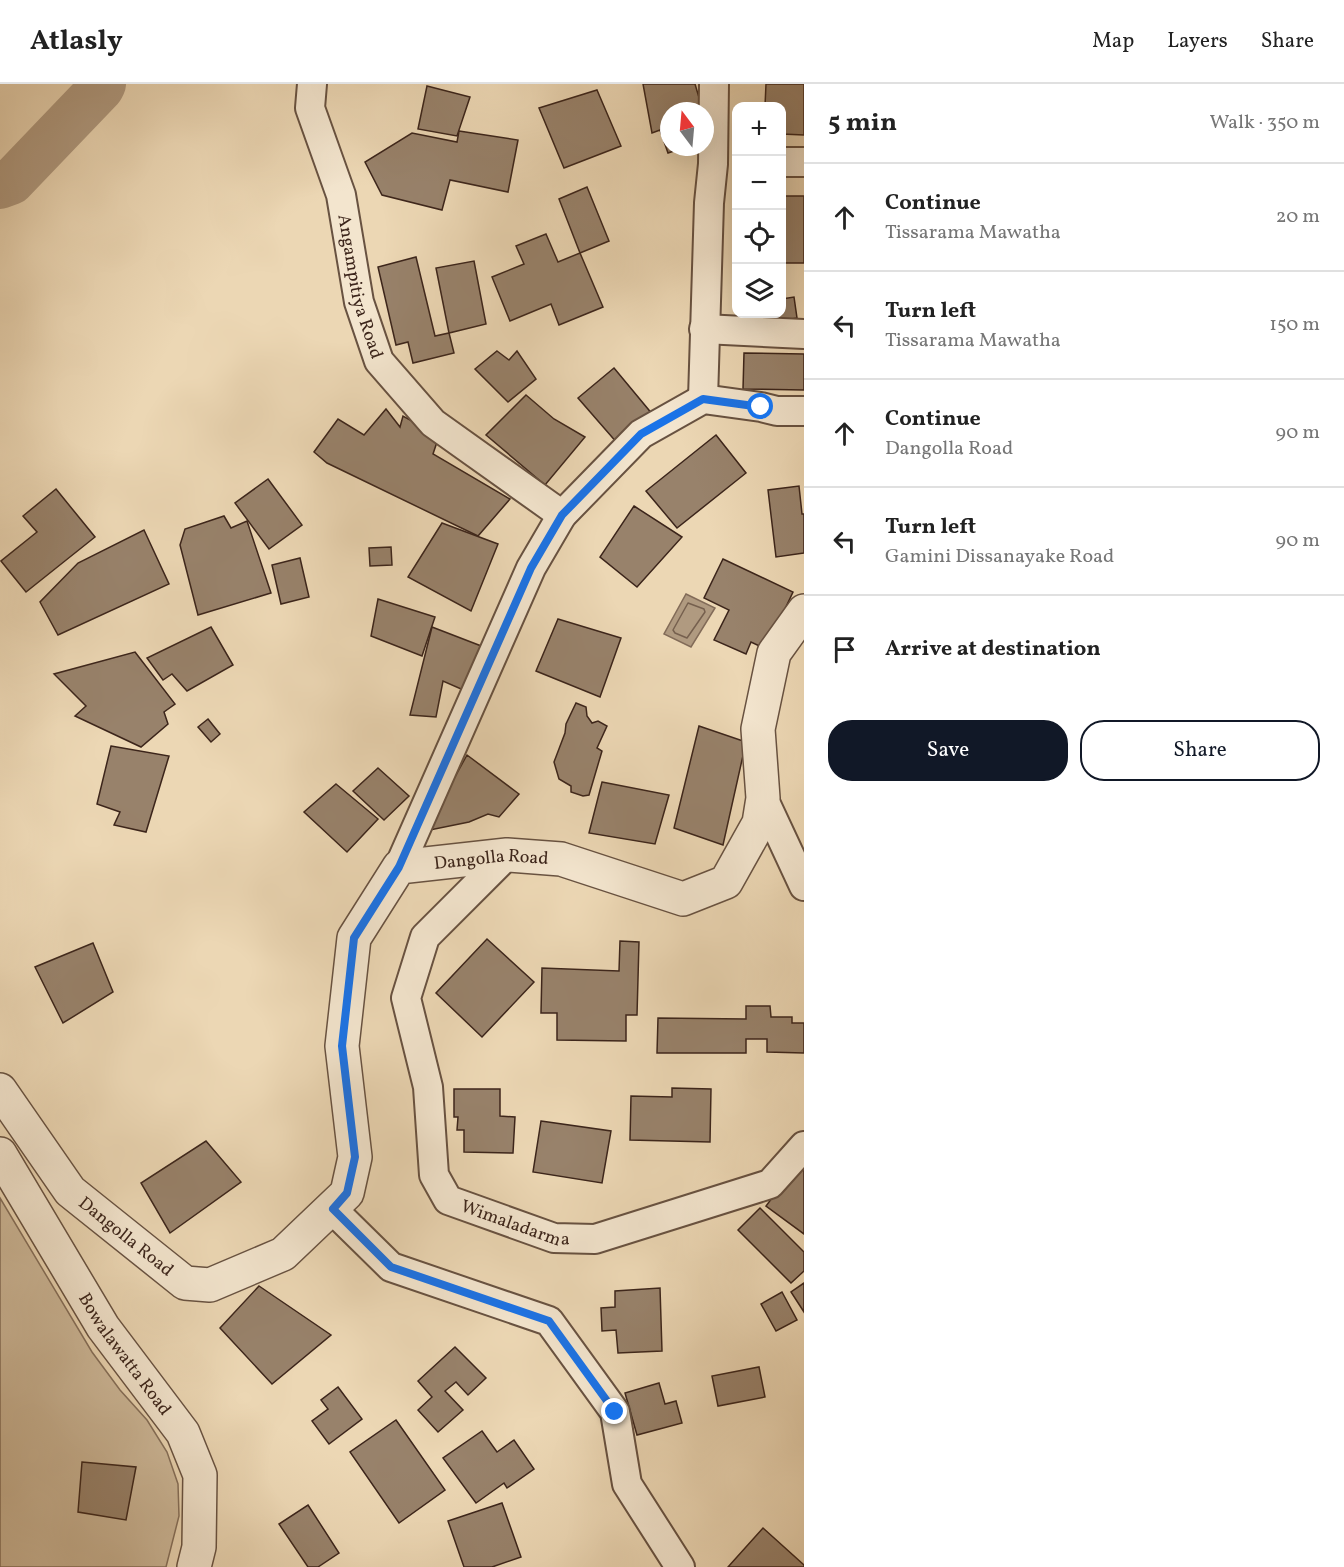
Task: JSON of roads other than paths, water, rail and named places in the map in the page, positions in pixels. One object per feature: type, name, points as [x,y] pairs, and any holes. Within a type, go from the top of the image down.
[{"type":"street","name":"Angampitiya Road","points":[[312,84],[310,108],[341,195],[359,302],[379,361],[433,423],[562,515]]},
{"type":"street","points":[[703,399],[709,203],[725,164],[714,84]]},
{"type":"street","points":[[786,162],[804,162]]},
{"type":"street","points":[[704,329],[804,334]]},
{"type":"street","points":[[399,867],[531,568],[562,515],[641,434],[703,399],[777,411],[804,411]]},
{"type":"street","name":"Dangolla Road","points":[[0,1090],[70,1191],[185,1283],[210,1284],[283,1254],[333,1209],[347,1193],[355,1157],[342,1046],[354,938],[399,867],[507,855],[561,859],[683,899],[726,882],[759,823],[764,798],[758,729],[774,653],[804,611]]},
{"type":"street","points":[[764,798],[804,886]]},
{"type":"street","name":"Wimaladarma","points":[[507,855],[425,937],[406,999],[428,1087],[434,1175],[448,1200],[554,1238],[595,1239],[770,1184],[804,1146]]},
{"type":"street","name":"Bowalawatta Road","points":[[0,1154],[103,1327],[183,1433],[200,1475],[198,1547],[194,1567]]},
{"type":"street","points":[[333,1209],[391,1267],[549,1321],[615,1412],[627,1484],[680,1567]]},
{"type":"water","points":[[686,594],[715,608],[691,647],[664,634]]},
{"type":"waterway","points":[[0,186],[11,182],[103,84]]}]
